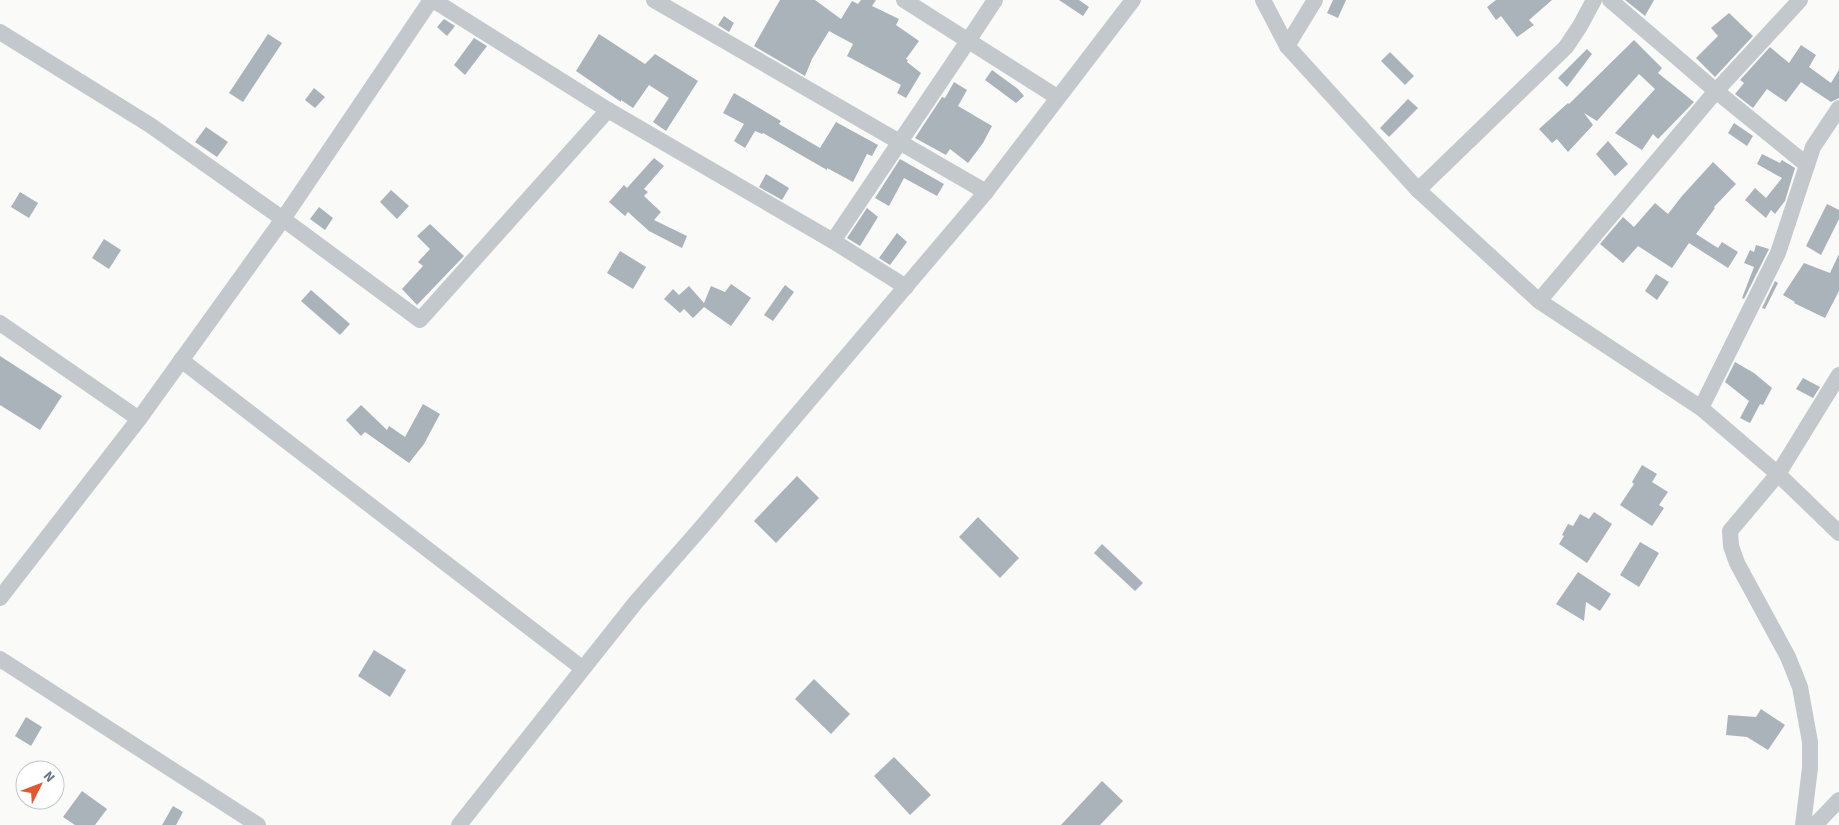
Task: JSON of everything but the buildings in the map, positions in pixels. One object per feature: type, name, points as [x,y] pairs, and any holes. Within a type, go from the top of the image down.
[{"type":"street","points":[[0,598],[139,419],[283,219],[432,0],[608,110],[833,241],[906,287]]},
{"type":"street","points":[[654,0],[986,192]]},
{"type":"street","points":[[904,0],[1057,97]]},
{"type":"street","points":[[833,241],[995,0]]},
{"type":"street","points":[[459,825],[636,602],[986,192],[1132,0]]},
{"type":"street","points":[[1263,0],[1287,46],[1418,190],[1539,301],[1701,408],[1778,474],[1839,533]]},
{"type":"street","points":[[1287,46],[1315,0]]},
{"type":"street","points":[[1418,190],[1566,47],[1594,0]]},
{"type":"street","points":[[1610,0],[1806,165]]},
{"type":"street","points":[[1539,301],[1716,91],[1800,0]]},
{"type":"street","points":[[0,32],[150,125],[283,219],[420,320],[608,110]]},
{"type":"street","points":[[1701,408],[1778,253],[1813,147],[1839,108]]},
{"type":"street","points":[[0,323],[139,419]]},
{"type":"street","points":[[181,360],[582,668]]},
{"type":"street","points":[[1803,825],[1810,768],[1810,742],[1800,687],[1788,657],[1737,563],[1731,546],[1730,531],[1778,474],[1839,375]]},
{"type":"street","points":[[0,659],[258,825]]},
{"type":"street","points":[[1815,825],[1839,800]]}]
